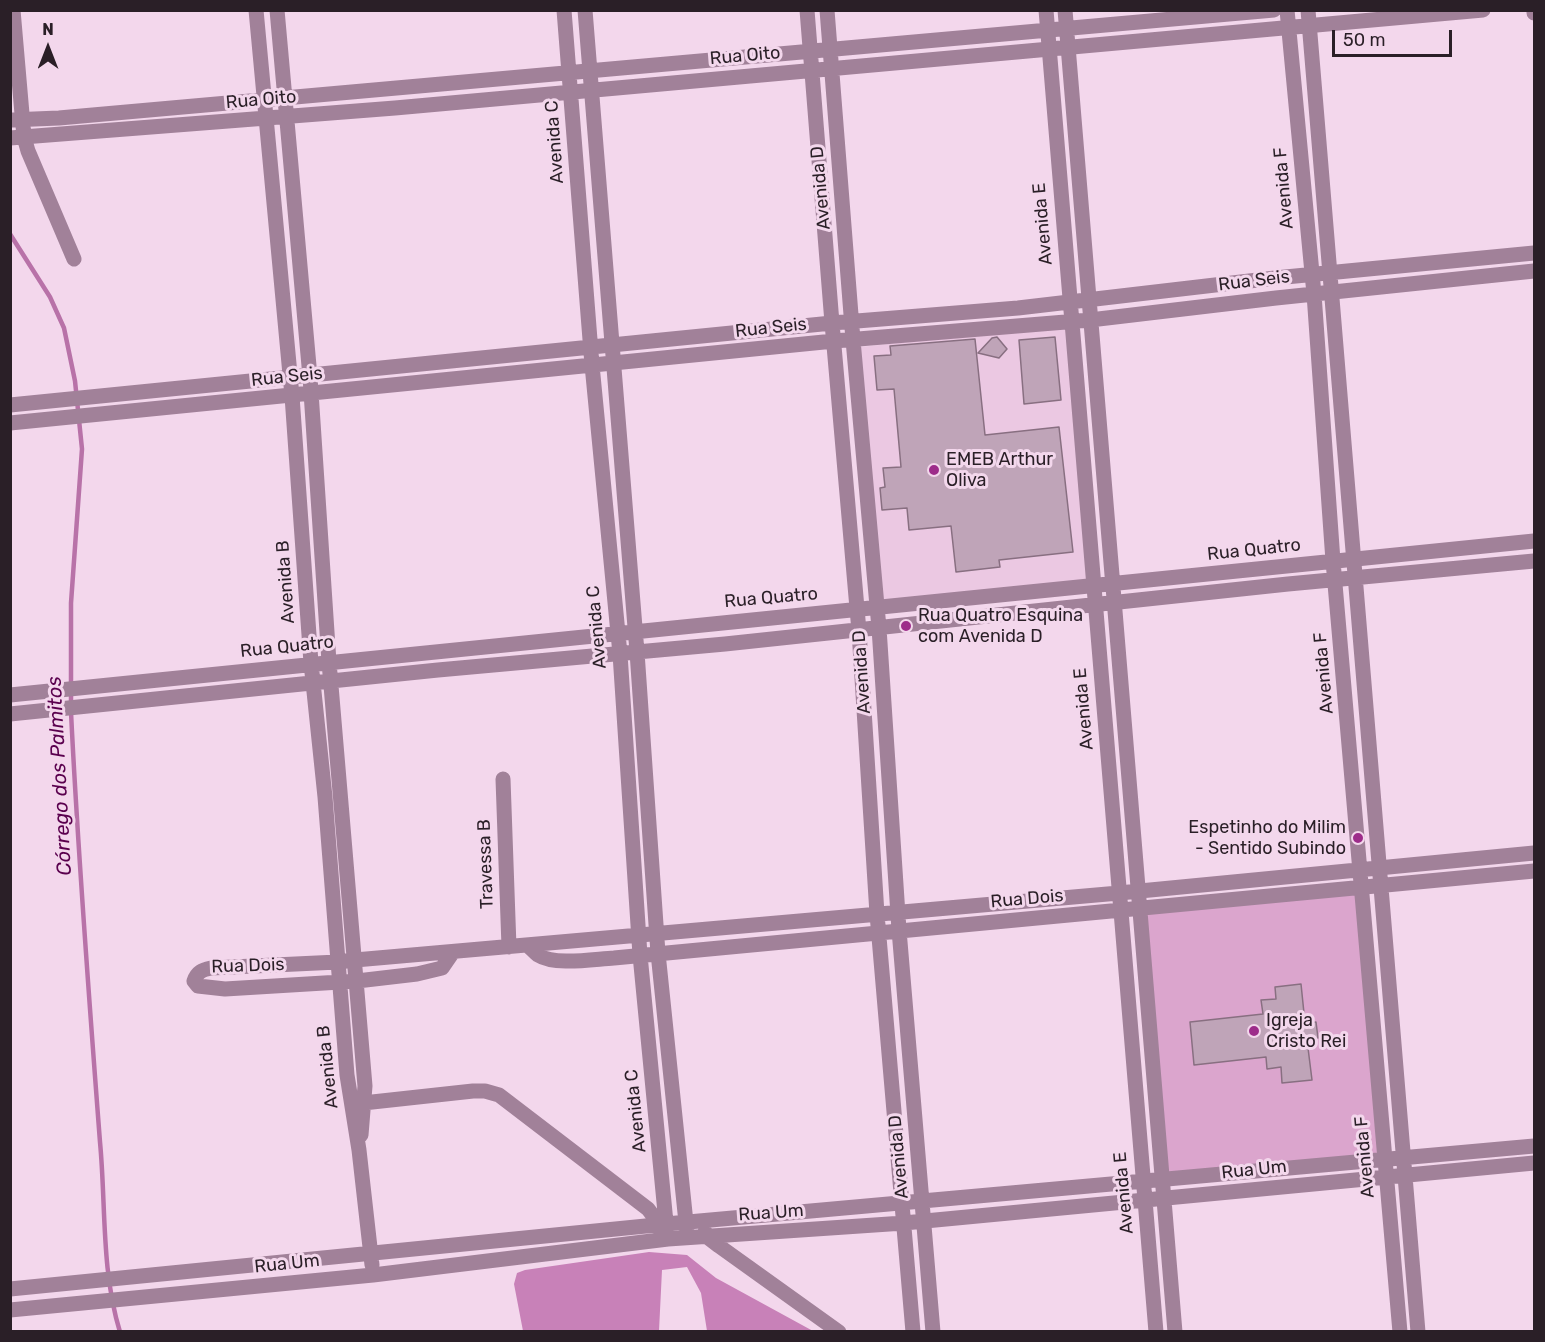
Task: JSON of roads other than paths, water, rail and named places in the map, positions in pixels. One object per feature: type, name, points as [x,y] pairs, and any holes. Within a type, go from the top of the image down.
[{"type":"street","points":[[13,10],[17,138],[28,151],[74,259]]},
{"type":"street","name":"Avenida B","points":[[256,10],[291,378],[311,663],[347,1075],[358,1103],[358,1150],[373,1275]]},
{"type":"street","name":"Avenida B","points":[[277,10],[310,377],[329,662],[365,1086],[358,1103]]},
{"type":"street","name":"Avenida C","points":[[564,10],[592,365],[620,654],[640,955],[656,1100],[664,1232]]},
{"type":"street","name":"Avenida C","points":[[585,10],[637,652],[658,953],[695,1230]]},
{"type":"street","name":"Avenida D","points":[[807,10],[859,631],[877,914],[913,1332]]},
{"type":"street","name":"Avenida D","points":[[827,10],[879,628],[899,930],[933,1332]]},
{"type":"street","name":"Avenida E","points":[[1046,10],[1156,1332]]},
{"type":"street","points":[[1065,10],[1175,1332]]},
{"type":"street","name":"Rua Oito","points":[[16,120],[264,101],[1274,10]]},
{"type":"street","name":"Avenida F","points":[[1287,10],[1314,294],[1333,561],[1400,1332]]},
{"type":"street","name":"Avenida F","points":[[1308,10],[1418,1332]]},
{"type":"street","name":"Rua Oito","points":[[17,138],[266,119],[1483,10]]},
{"type":"street","name":"Rua Seis","points":[[10,405],[310,377],[852,321],[1069,303],[1330,273],[1534,254]]},
{"type":"street","name":"Rua Seis","points":[[10,423],[834,341],[1090,320],[1534,271]]},
{"type":"street","points":[[1532,541],[1534,561]]},
{"type":"street","name":"Rua Quatro","points":[[10,695],[1532,541]]},
{"type":"street","points":[[610,545],[628,542]]},
{"type":"street","name":"Rua Quatro","points":[[10,714],[859,631],[1534,561]]},
{"type":"street","points":[[304,563],[322,562]]},
{"type":"street","name":"Travessa B","points":[[503,779],[509,947]]},
{"type":"street","name":"Rua Dois","points":[[453,952],[442,968],[435,971],[357,981],[225,989],[198,986],[194,981],[201,970],[211,968],[338,962],[1119,893],[1534,853]]},
{"type":"street","name":"Rua Dois","points":[[528,945],[538,955],[548,959],[640,955],[1534,871]]},
{"type":"street","points":[[1131,1044],[1151,1043]]},
{"type":"street","points":[[358,1103],[473,1091],[485,1091],[499,1095],[648,1209],[664,1232]]},
{"type":"street","name":"Rua Um","points":[[695,1230],[903,1204],[1534,1146]]},
{"type":"street","name":"Rua Um","points":[[10,1289],[372,1255],[664,1232],[925,1221],[1534,1163]]},
{"type":"street","points":[[695,1230],[839,1332]]},
{"type":"street","name":"Rua Um","points":[[10,1310],[373,1275],[664,1232]]},
{"type":"street","points":[[1151,1268],[1169,1266]]},
{"type":"waterway","name":"Córrego dos Palmitos","points":[[10,234],[50,297],[64,328],[75,381],[82,449],[71,603],[71,704]]},
{"type":"waterway","name":"Córrego dos Palmitos","points":[[71,712],[105,1237],[110,1285],[120,1332]]},
{"type":"place","name":"EMEB Arthur Oliva","points":[[934,470]]},
{"type":"place","name":"Rua Quatro Esquina com Avenida D","points":[[906,626]]},
{"type":"place","name":"Espetinho do Milim - Sentido Subindo","points":[[1358,838]]},
{"type":"place","name":"Igreja Cristo Rei","points":[[1254,1031]]}]
